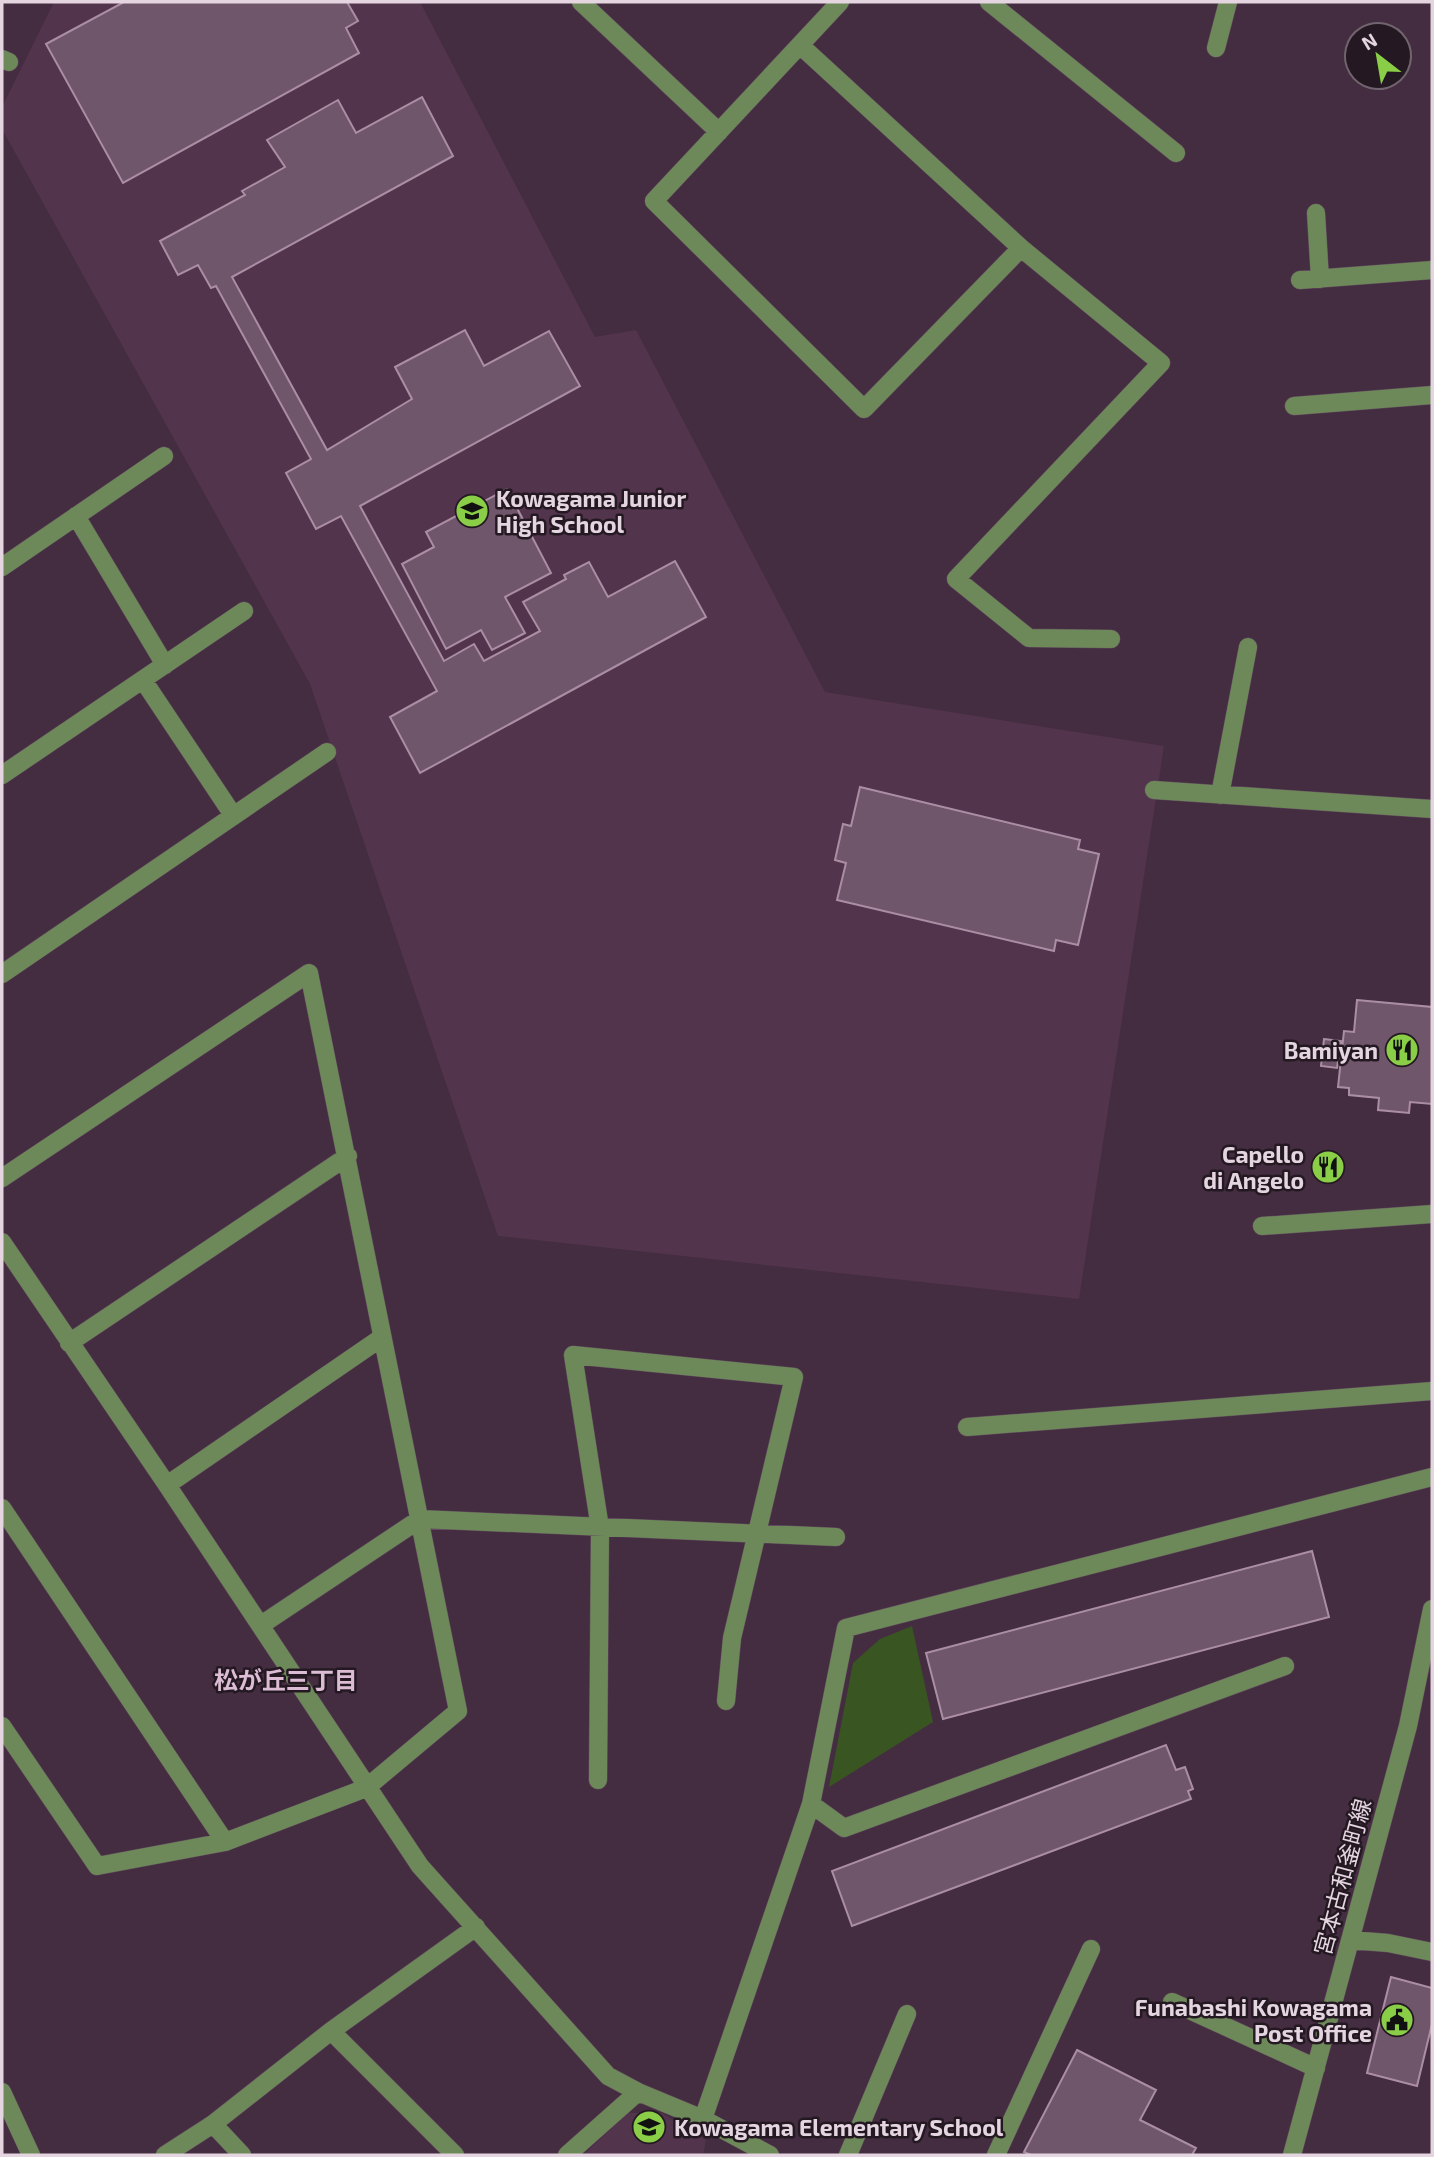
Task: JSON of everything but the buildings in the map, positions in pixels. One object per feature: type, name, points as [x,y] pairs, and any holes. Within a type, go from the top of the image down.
[{"type":"street","points":[[581,2],[719,132]]},
{"type":"street","points":[[841,2],[654,201],[864,408],[1021,248]]},
{"type":"street","points":[[989,2],[1176,153]]},
{"type":"street","points":[[1216,48],[1228,2]]},
{"type":"street","points":[[802,46],[1021,248],[1161,362],[956,579],[1029,638],[1111,639]]},
{"type":"street","points":[[1316,213],[1320,279]]},
{"type":"street","points":[[1300,280],[1432,270]]},
{"type":"street","points":[[1294,406],[1432,396]]},
{"type":"street","points":[[2,567],[164,456]]},
{"type":"street","points":[[76,516],[165,665]]},
{"type":"street","points":[[2,775],[244,611]]},
{"type":"street","points":[[1220,795],[1248,647]]},
{"type":"street","points":[[143,680],[233,815]]},
{"type":"street","points":[[2,974],[327,752]]},
{"type":"street","points":[[1154,790],[1432,809]]},
{"type":"street","points":[[2,1178],[309,973],[458,1711],[366,1788],[225,1842],[97,1866],[2,1726]]},
{"type":"street","points":[[69,1343],[348,1156]]},
{"type":"street","points":[[1262,1226],[1432,1214]]},
{"type":"street","points":[[2,1242],[420,1866],[608,2076],[638,2092],[703,2119],[770,2155]]},
{"type":"street","points":[[167,1485],[381,1338]]},
{"type":"street","points":[[598,1780],[600,1528],[573,1355],[794,1377],[733,1638],[726,1701]]},
{"type":"street","points":[[967,1427],[1432,1391]]},
{"type":"street","points":[[703,2119],[811,1804],[846,1628],[1432,1477]]},
{"type":"street","points":[[2,1508],[225,1842]]},
{"type":"street","points":[[261,1625],[420,1519],[836,1536]]},
{"type":"street","name":"宮本古和釜町線","points":[[1292,2155],[1408,1726],[1432,1609]]},
{"type":"street","points":[[811,1804],[844,1828],[1285,1666]]},
{"type":"street","points":[[165,2155],[213,2124],[331,2031],[476,1927]]},
{"type":"street","points":[[1351,1940],[1388,1943],[1432,1952]]},
{"type":"street","points":[[996,2155],[1091,1949]]},
{"type":"street","points":[[1172,2002],[1316,2068]]},
{"type":"street","points":[[848,2155],[907,2014]]},
{"type":"street","points":[[331,2031],[455,2155]]},
{"type":"street","points":[[2,2092],[31,2155]]},
{"type":"street","points":[[567,2155],[638,2092]]},
{"type":"street","points":[[213,2124],[242,2155]]},
{"type":"shaded area","name":"Kowagama Junior High School","points":[[54,2],[420,2],[595,337],[636,330],[825,692],[1164,746],[1079,1299],[498,1236],[310,684],[2,129],[2,107]]},
{"type":"shaded area","name":"Kowagama Elementary School","points":[[628,2113],[662,2113],[706,2140],[703,2155],[583,2155]]},
{"type":"green space","points":[[912,1626],[933,1722],[829,1787],[853,1663],[880,1639]]},
{"type":"place","name":"Kowagama Junior High School","points":[[472,511]]},
{"type":"place","name":"Bamiyan","points":[[1402,1050]]},
{"type":"place","name":"Capello di Angelo","points":[[1328,1167]]},
{"type":"place","name":"Funabashi Kowagama Post Office","points":[[1397,2020]]},
{"type":"place","name":"Kowagama Elementary School","points":[[649,2127]]},
{"type":"district","name":"松が丘三丁目","points":[[286,1679]]}]
